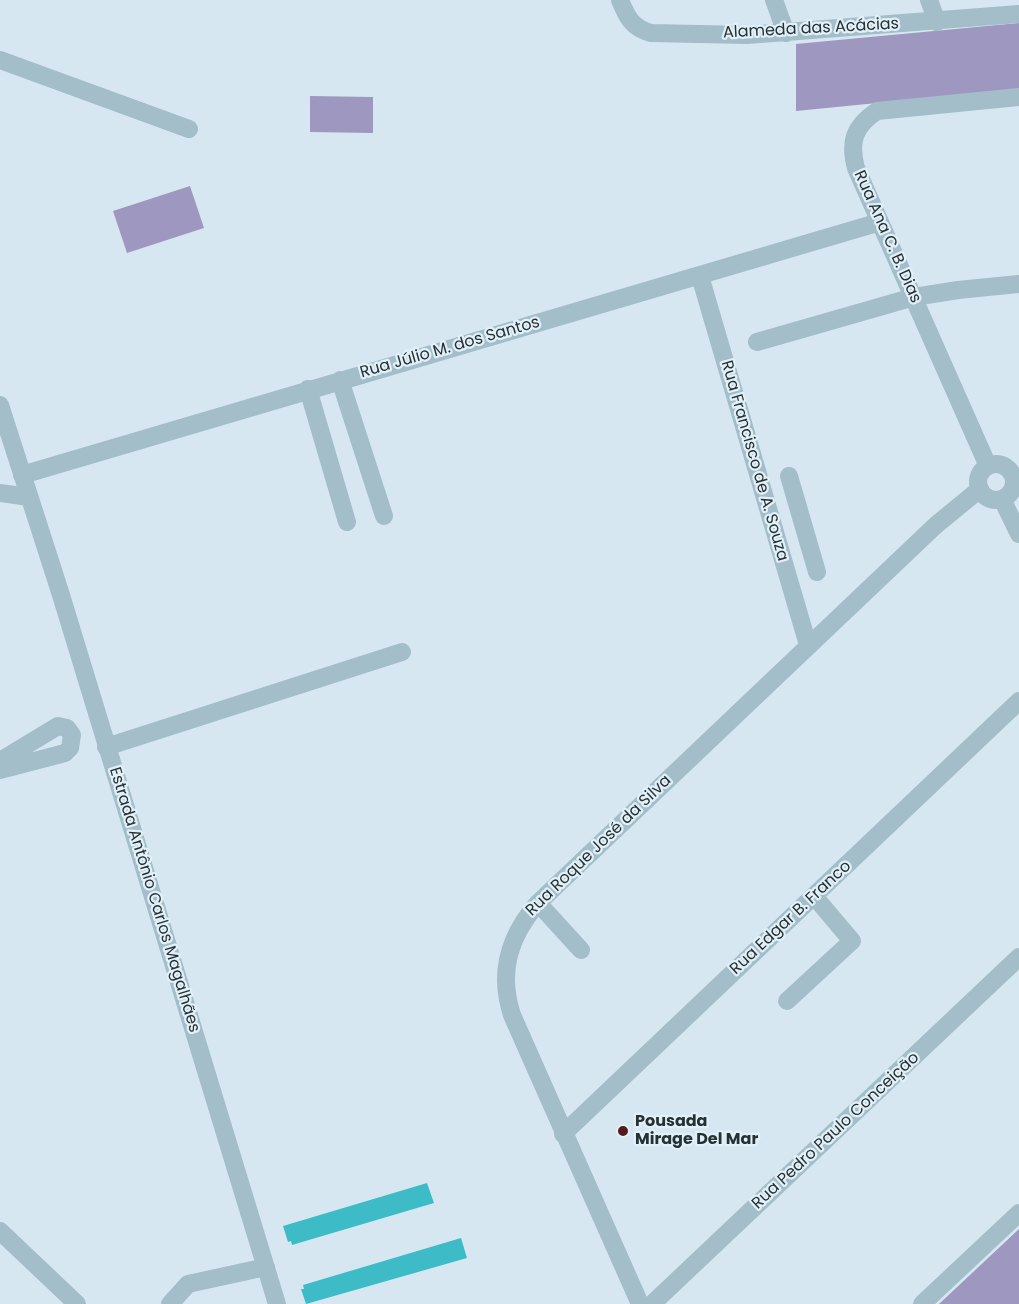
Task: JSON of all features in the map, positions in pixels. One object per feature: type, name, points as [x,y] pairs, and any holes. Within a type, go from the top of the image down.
[{"type":"street","name":"Alameda das Acácias","points":[[620,0],[631,23],[639,30],[651,33],[786,33],[1019,14]]},
{"type":"street","points":[[774,0],[786,33]]},
{"type":"street","points":[[929,0],[937,22]]},
{"type":"street","points":[[0,60],[189,129]]},
{"type":"street","name":"Rua Ana C. B. Dias","points":[[988,466],[852,154],[856,130],[865,119],[877,111],[1019,97]]},
{"type":"street","name":"Rua Júlio M. dos Santos","points":[[22,475],[880,222]]},
{"type":"street","name":"Rua Francisco de A. Souza","points":[[700,276],[808,645]]},
{"type":"street","points":[[757,342],[914,297],[1019,284]]},
{"type":"street","points":[[340,380],[384,516]]},
{"type":"street","points":[[308,389],[347,522]]},
{"type":"street","name":"Estrada Antônio Carlos Magalhães","points":[[0,405],[277,1304]]},
{"type":"street","points":[[999,464],[1015,473],[1012,491],[1002,499],[989,498],[980,489],[981,474],[988,466],[999,464]]},
{"type":"street","points":[[789,476],[817,572]]},
{"type":"street","name":"Rua Roque José da Silva","points":[[639,1304],[520,1034],[506,993],[507,955],[513,937],[524,919],[538,903],[936,525],[980,489]]},
{"type":"street","points":[[0,493],[29,497]]},
{"type":"street","points":[[1002,499],[1019,534]]},
{"type":"street","points":[[784,562],[812,554]]},
{"type":"street","points":[[106,747],[402,652]]},
{"type":"street","name":"Rua Edgar B. Franco","points":[[563,1134],[1019,701]]},
{"type":"street","points":[[0,761],[58,726],[67,728],[72,735],[70,748],[65,753],[0,770]]},
{"type":"street","points":[[72,735],[100,727]]},
{"type":"street","points":[[787,1001],[852,940],[814,896]]},
{"type":"street","points":[[538,903],[581,950]]},
{"type":"street","name":"Rua Pedro Paulo Conceição","points":[[652,1304],[1019,957]]},
{"type":"street","points":[[922,1304],[1019,1213]]},
{"type":"street","points":[[0,1231],[76,1304]]},
{"type":"street","points":[[170,1304],[188,1284],[266,1267]]},
{"type":"shaded area","points":[[1019,23],[1019,89],[796,111],[796,44]]},
{"type":"shaded area","points":[[310,96],[373,97],[373,133],[310,132]]},
{"type":"shaded area","points":[[190,186],[204,228],[127,253],[113,211]]},
{"type":"shaded area","points":[[1019,1229],[1019,1304],[939,1304]]},
{"type":"building","points":[[427,1183],[434,1203],[292,1245],[291,1241],[288,1242],[283,1226]]},
{"type":"building","points":[[461,1238],[467,1258],[306,1304],[301,1289],[304,1289],[303,1285]]},
{"type":"place","name":"Pousada Mirage Del Mar","points":[[623,1131]]}]
